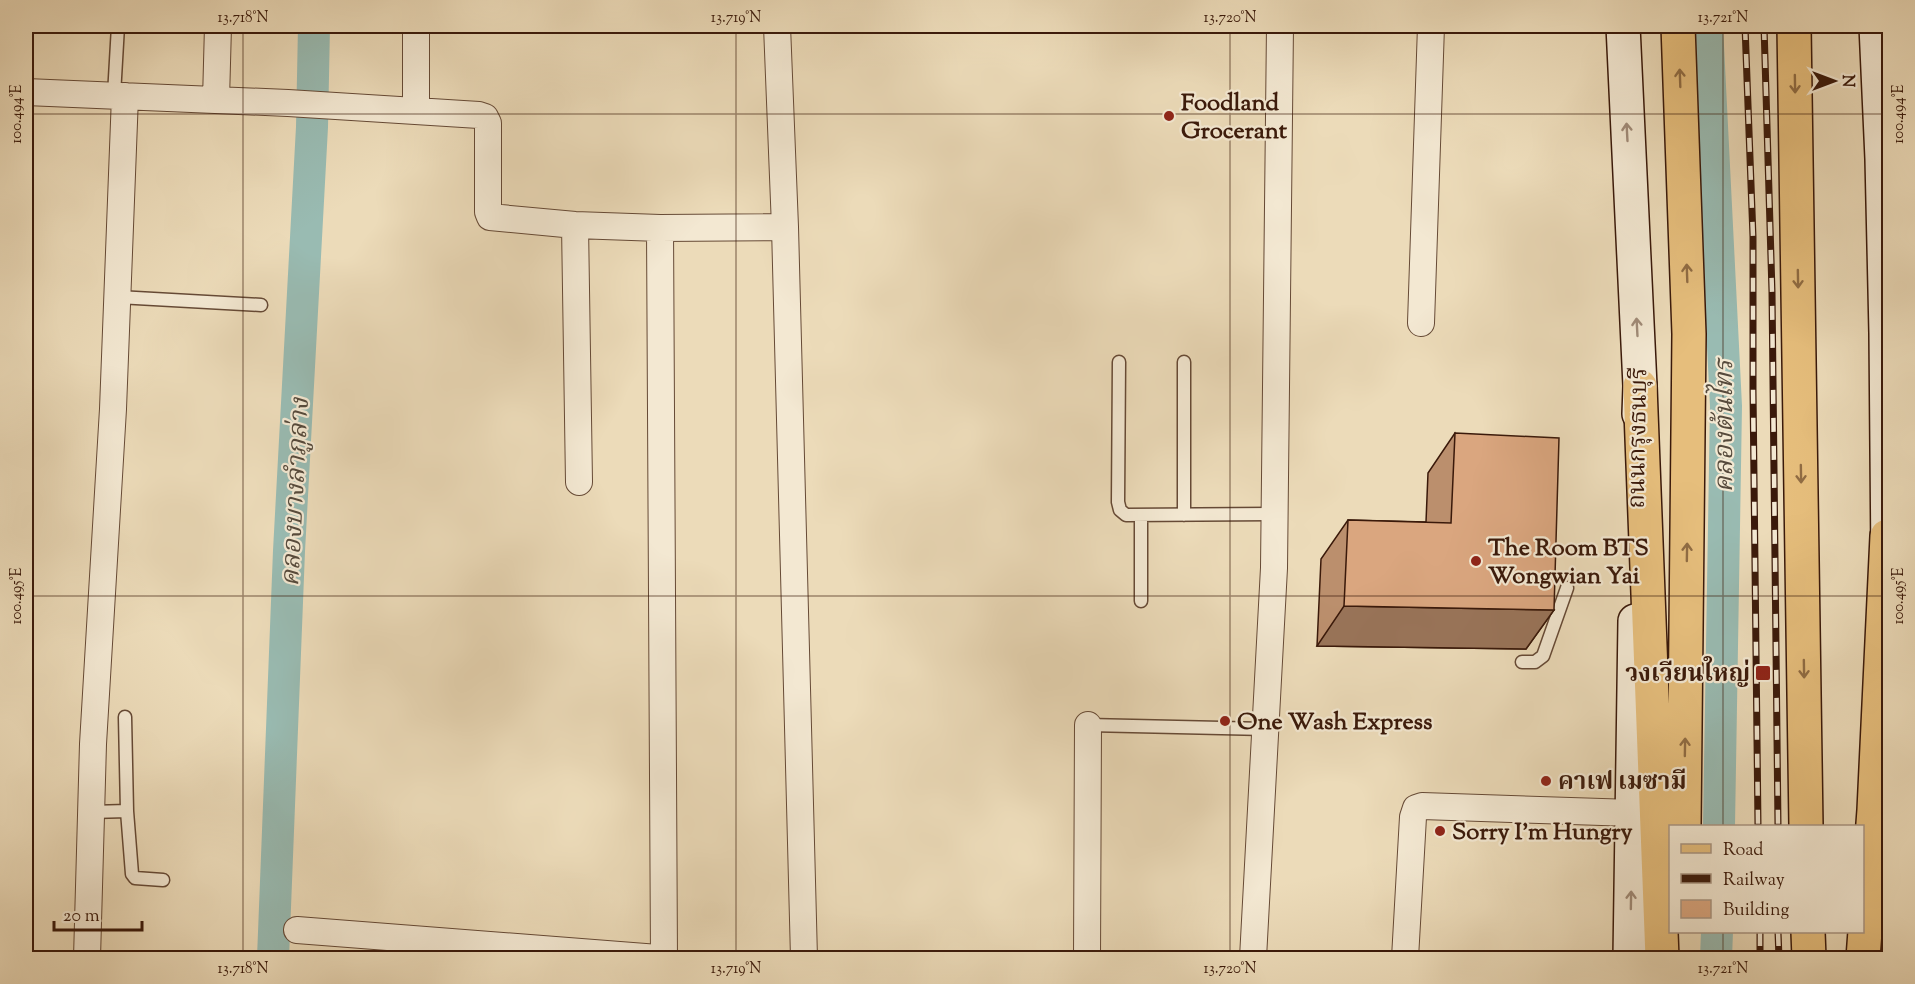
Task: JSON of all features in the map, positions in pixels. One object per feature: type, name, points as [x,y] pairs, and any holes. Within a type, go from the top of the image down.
[{"type":"main road","name":"ถนนกรุงธนบุรี","points":[[1623,26],[1640,386],[1630,958]]},
{"type":"main road","name":"ถนนกรุงธนบุรี","points":[[1678,26],[1689,334],[1684,825]]},
{"type":"main road","points":[[1794,26],[1806,825]]},
{"type":"main road","points":[[1876,26],[1886,159],[1887,536],[1890,665]]},
{"type":"main road","points":[[1640,386],[1662,958]]},
{"type":"main road","points":[[1863,958],[1874,810],[1887,536]]},
{"type":"main road","points":[[1683,933],[1683,958]]},
{"type":"main road","points":[[1808,933],[1809,958]]},
{"type":"street","points":[[216,100],[218,26]]},
{"type":"street","points":[[416,26],[416,111]]},
{"type":"street","points":[[777,26],[785,227],[804,958]]},
{"type":"street","points":[[1253,958],[1275,514],[1280,26]]},
{"type":"street","points":[[1421,323],[1431,26]]},
{"type":"street","points":[[26,92],[288,103],[485,117],[488,123],[488,212],[490,217],[575,225],[660,228],[785,227]]},
{"type":"street","points":[[87,958],[93,744],[118,297],[120,95]]},
{"type":"street","points":[[575,225],[579,482]]},
{"type":"street","points":[[660,228],[664,958]]},
{"type":"street","points":[[1087,958],[1088,725]]},
{"type":"street","points":[[1405,958],[1413,817],[1416,808],[1422,806],[1633,813]]},
{"type":"street","points":[[297,930],[658,958]]},
{"type":"lane","points":[[118,26],[120,95]]},
{"type":"lane","points":[[118,297],[261,305]]},
{"type":"lane","points":[[1119,362],[1118,502],[1120,510],[1126,515],[1275,514]]},
{"type":"lane","points":[[1184,362],[1184,515]]},
{"type":"lane","points":[[1141,515],[1141,601]]},
{"type":"lane","points":[[1522,663],[1535,663],[1543,656],[1567,588]]},
{"type":"lane","points":[[125,717],[127,811],[133,877],[163,880]]},
{"type":"lane","points":[[1088,725],[1266,729]]},
{"type":"lane","points":[[91,812],[127,811]]},
{"type":"building","points":[[1455,433],[1559,438],[1554,610],[1344,606],[1348,520],[1451,523]]},
{"type":"waterway","name":"คลองบางลำภูล่าง","points":[[273,958],[289,551],[312,127],[314,26]]},
{"type":"waterway","name":"คลองต้นไทร","points":[[1707,26],[1726,406],[1719,825]]},
{"type":"waterway","name":"คลองต้นไทร","points":[[1716,958],[1717,933]]},
{"type":"railway","points":[[1745,26],[1753,237],[1758,825]]},
{"type":"railway","points":[[1764,26],[1772,292],[1778,825]]},
{"type":"railway","points":[[1760,933],[1760,958]]},
{"type":"railway","points":[[1778,933],[1779,958]]},
{"type":"place","name":"Foodland Grocerant","points":[[1169,116]]},
{"type":"place","name":"The Room BTS Wongwian Yai","points":[[1476,561]]},
{"type":"place","name":"วงเวียนใหญ่","points":[[1763,673]]},
{"type":"place","name":"One Wash Express","points":[[1225,721]]},
{"type":"place","name":"คาเฟ เมซามี","points":[[1546,781]]},
{"type":"place","name":"Sorry I’m Hungry","points":[[1440,831]]}]
